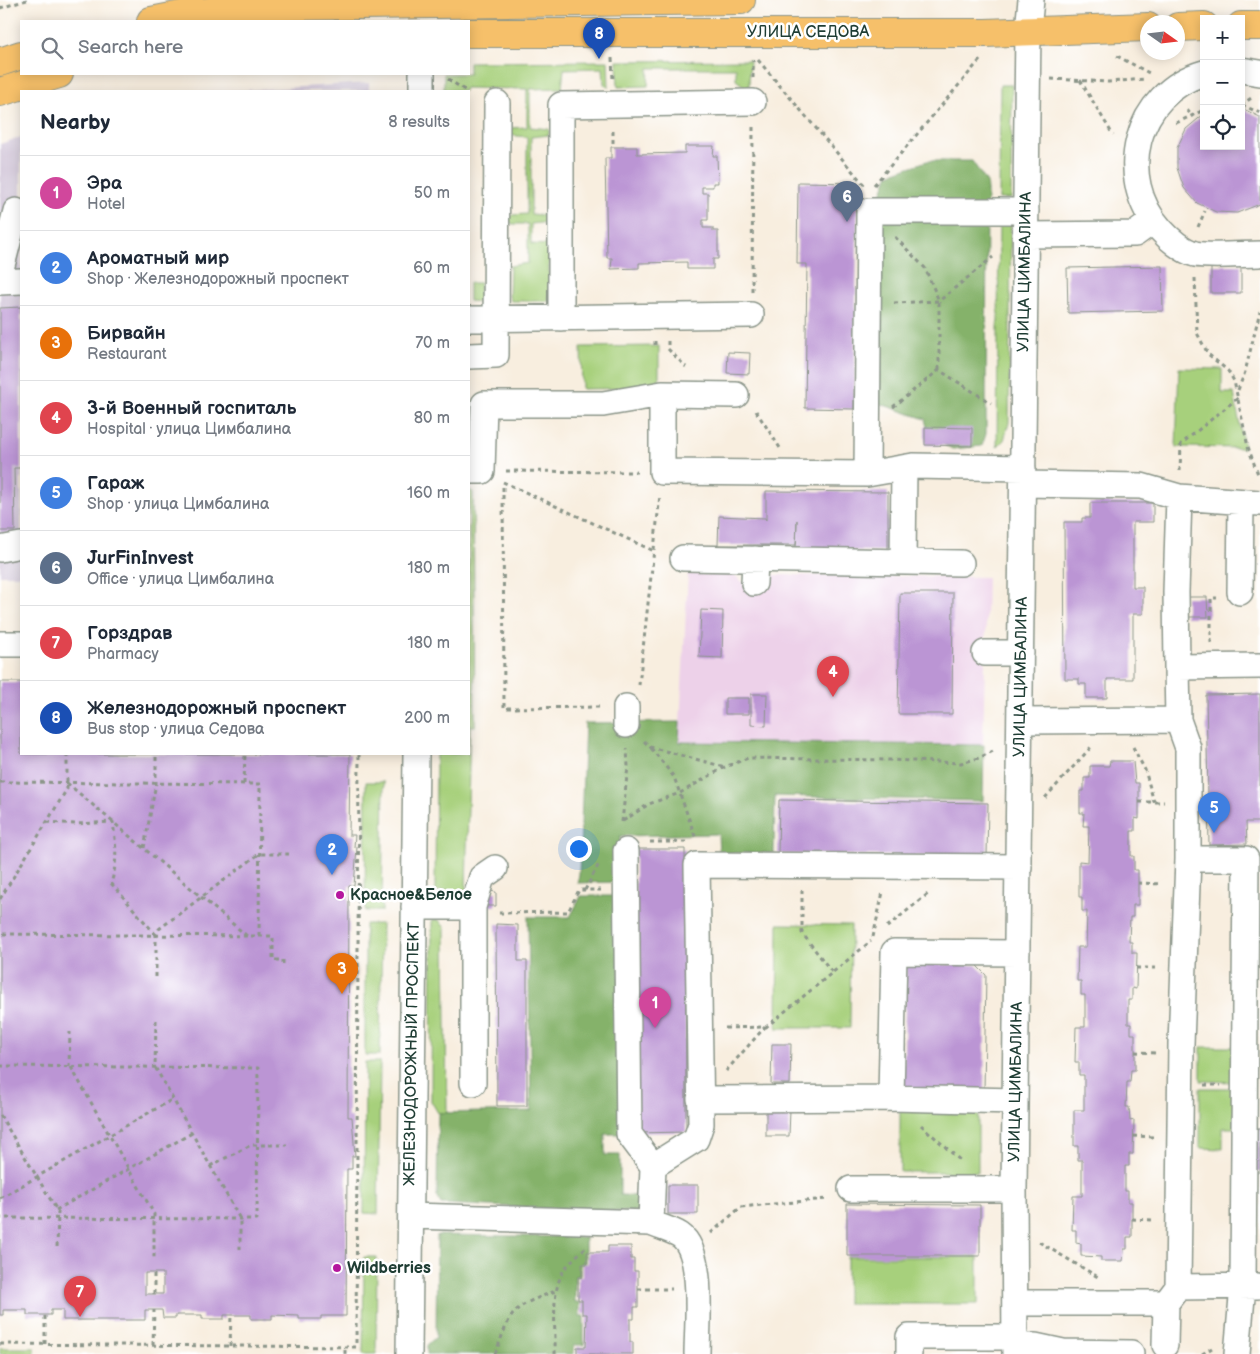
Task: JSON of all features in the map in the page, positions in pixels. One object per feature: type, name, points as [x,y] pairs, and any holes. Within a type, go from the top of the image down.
[{"type":"main road","name":"УЛИЦА СЕДОВА","points":[[153,20],[185,7],[423,8],[741,0]]},
{"type":"main road","points":[[1185,26],[1200,26]]},
{"type":"main road","points":[[1245,26],[1260,26]]},
{"type":"main road","name":"УЛИЦА СЕДОВА","points":[[470,33],[985,33],[1140,27]]},
{"type":"main road","points":[[0,62],[20,55]]},
{"type":"main road","points":[[0,92],[56,75]]},
{"type":"street","name":"УЛИЦА ЦИМБАЛИНА","points":[[1015,1346],[1015,1303],[1003,1190],[1016,1100],[1025,223],[1028,30],[1031,0]]},
{"type":"street","points":[[1245,71],[1260,73]]},
{"type":"street","points":[[422,75],[422,90]]},
{"type":"street","points":[[1200,75],[1180,83],[1157,103],[1146,120],[1138,138],[1135,161],[1136,183],[1143,204],[1153,221],[1178,245],[1195,254],[1260,254]]},
{"type":"street","points":[[560,318],[561,105],[753,102]]},
{"type":"street","points":[[470,356],[496,355],[497,103]]},
{"type":"street","points":[[867,474],[869,211],[1135,234],[1153,221]]},
{"type":"street","points":[[0,273],[12,212]]},
{"type":"street","points":[[0,282],[20,281]]},
{"type":"street","points":[[470,319],[752,315]]},
{"type":"street","points":[[662,394],[662,472],[867,474],[913,466],[1179,488],[1250,503],[1230,595]]},
{"type":"street","points":[[485,475],[484,404],[603,404],[662,394],[736,395]]},
{"type":"street","points":[[904,468],[904,562]]},
{"type":"street","points":[[1165,1345],[1172,1295],[1188,859],[1188,748],[1178,720],[1176,592],[1179,488]]},
{"type":"street","points":[[0,549],[20,546]]},
{"type":"street","points":[[683,558],[755,571],[904,562],[961,564]]},
{"type":"street","points":[[0,644],[20,644]]},
{"type":"street","points":[[985,653],[1021,653]]},
{"type":"street","points":[[1177,667],[1260,666]]},
{"type":"street","points":[[1021,722],[1178,720]]},
{"type":"street","name":"ЖЕЛЕЗНОДОРОЖНЫЙ ПРОСПЕКТ","points":[[409,1354],[416,755]]},
{"type":"street","points":[[616,845],[627,890],[629,1134],[653,1166],[651,1224]]},
{"type":"street","points":[[1188,859],[1246,859],[1252,1286],[1237,1354]]},
{"type":"street","points":[[653,1166],[696,1139],[701,1124],[697,865],[802,864],[1019,867]]},
{"type":"street","points":[[473,1083],[473,910],[482,877],[495,868]]},
{"type":"street","points":[[414,906],[473,910]]},
{"type":"street","points":[[891,1098],[894,952],[1017,953]]},
{"type":"street","points":[[700,1099],[891,1098],[1016,1100]]},
{"type":"street","points":[[851,1189],[1003,1190]]},
{"type":"street","points":[[411,1216],[651,1224],[681,1235],[693,1251],[697,1282],[697,1354]]},
{"type":"street","points":[[1015,1303],[1172,1295],[1252,1286]]},
{"type":"street","points":[[908,1354],[909,1337],[1035,1346],[1063,1352],[1131,1353]]},
{"type":"path","points":[[0,8],[27,0]]},
{"type":"path","points":[[752,315],[753,54],[869,191],[986,52]]},
{"type":"path","points":[[1043,79],[1109,82],[1158,78],[1116,55]]},
{"type":"path","points":[[447,75],[447,77],[465,90]]},
{"type":"path","points":[[1080,80],[1125,155],[1135,161]]},
{"type":"path","points":[[1245,102],[1253,97]]},
{"type":"path","points":[[1245,107],[1260,113]]},
{"type":"path","points":[[1193,117],[1200,113]]},
{"type":"path","points":[[869,211],[925,268],[939,301],[939,370]]},
{"type":"path","points":[[868,304],[939,301],[993,257]]},
{"type":"path","points":[[1195,289],[1196,333],[1208,354],[1228,371],[1238,392],[1248,447],[1260,480]]},
{"type":"path","points":[[1238,392],[1245,372],[1260,311]]},
{"type":"path","points":[[939,370],[991,403]]},
{"type":"path","points":[[867,427],[939,370]]},
{"type":"path","points":[[736,395],[748,397],[796,474]]},
{"type":"path","points":[[1179,488],[1181,444],[1239,397]]},
{"type":"path","points":[[503,471],[662,472],[636,707],[626,716],[504,708],[485,475],[503,471]]},
{"type":"path","points":[[485,475],[654,551],[667,556],[683,558]]},
{"type":"path","points":[[1211,667],[1211,598],[1230,595]]},
{"type":"path","points":[[616,845],[633,842],[696,842],[680,793],[669,769],[626,716]]},
{"type":"path","points":[[585,890],[616,845],[623,821],[628,766],[626,716]]},
{"type":"path","points":[[1043,801],[1100,738]]},
{"type":"path","points":[[1132,744],[1145,770],[1154,802]]},
{"type":"path","points":[[650,747],[725,767]]},
{"type":"path","points":[[623,821],[649,804],[680,793],[725,767],[748,758],[961,763],[979,758],[996,750]]},
{"type":"path","points":[[0,899],[67,789],[67,755]]},
{"type":"path","points":[[144,848],[156,783],[156,755]]},
{"type":"path","points":[[244,784],[245,755]]},
{"type":"path","points":[[0,1344],[356,1347],[359,755]]},
{"type":"path","points":[[0,782],[260,784],[259,936]]},
{"type":"path","points":[[67,782],[247,936]]},
{"type":"path","points":[[1139,802],[1168,802]]},
{"type":"path","points":[[47,822],[76,824],[113,822]]},
{"type":"path","points":[[113,822],[117,848],[116,869],[111,883],[156,936]]},
{"type":"path","points":[[156,977],[156,936],[159,929],[259,854],[289,854]]},
{"type":"path","points":[[802,864],[802,933],[832,972]]},
{"type":"path","points":[[872,939],[886,878],[886,866]]},
{"type":"path","points":[[700,1099],[766,1027],[944,880],[952,867]]},
{"type":"path","points":[[1138,883],[1165,884]]},
{"type":"path","points":[[473,910],[568,912],[579,890],[627,890]]},
{"type":"path","points":[[0,934],[273,936],[273,960],[282,960],[282,966]]},
{"type":"path","points":[[1136,968],[1163,968]]},
{"type":"path","points":[[156,1020],[156,1067],[240,1219],[240,1249]]},
{"type":"path","points":[[700,1029],[766,1027]]},
{"type":"path","points":[[70,1032],[70,1067],[154,1214],[154,1258]]},
{"type":"path","points":[[0,1066],[258,1068],[257,1219],[0,1218]]},
{"type":"path","points":[[891,1098],[1003,1190]]},
{"type":"path","points":[[0,1198],[173,1099]]},
{"type":"path","points":[[0,1116],[56,1210],[58,1218],[57,1249]]},
{"type":"path","points":[[56,1210],[192,1133]]},
{"type":"path","points":[[1133,1136],[1160,1137]]},
{"type":"path","points":[[210,1166],[251,1145],[287,1145]]},
{"type":"path","points":[[693,1251],[741,1207],[820,1200],[842,1195],[851,1189]]},
{"type":"path","points":[[1132,1219],[1159,1220]]},
{"type":"path","points":[[555,1354],[558,1290],[565,1269],[589,1244],[589,1222]]},
{"type":"path","points":[[1032,1237],[1106,1282]]},
{"type":"path","points":[[154,1273],[154,1294]]},
{"type":"path","points":[[638,1289],[674,1290],[674,1280]]},
{"type":"path","points":[[495,1354],[510,1317],[518,1307],[558,1290]]},
{"type":"path","points":[[153,1345],[154,1310]]},
{"type":"path","points":[[45,1315],[45,1344]]},
{"type":"path","points":[[230,1315],[230,1346]]},
{"type":"path","points":[[345,1347],[345,1354]]},
{"type":"shaded area","points":[[369,83],[369,90],[247,90]]},
{"type":"shaded area","points":[[20,137],[20,575],[0,575],[0,144]]},
{"type":"shaded area","points":[[688,574],[734,575],[744,583],[766,584],[771,575],[987,577],[983,745],[679,742]]},
{"type":"green space","points":[[750,60],[749,86],[745,87],[736,80],[736,68],[649,68],[648,86],[618,87],[617,61]]},
{"type":"green space","points":[[608,61],[609,88],[604,84],[603,68],[564,69],[562,88],[530,89],[530,127],[549,129],[549,135],[531,137],[531,214],[549,216],[550,222],[531,224],[531,244],[549,245],[549,301],[511,301],[509,296],[510,266],[528,263],[528,224],[512,224],[508,219],[512,215],[527,214],[527,137],[508,135],[509,128],[527,127],[527,89],[465,88],[464,90],[444,90],[444,75],[470,75],[470,62]]},
{"type":"green space","points":[[1000,85],[1012,85],[1011,199],[999,199]]},
{"type":"green space","points":[[927,161],[972,161],[987,183],[986,434],[982,446],[953,449],[930,439],[925,419],[878,403],[879,199],[889,174]]},
{"type":"green space","points":[[999,220],[1011,220],[1009,423],[1004,440],[997,447]]},
{"type":"green space","points":[[470,283],[480,283],[479,302],[470,301]]},
{"type":"green space","points":[[659,346],[659,388],[582,389],[581,347]]},
{"type":"green space","points":[[1179,368],[1222,369],[1222,393],[1234,393],[1244,448],[1176,447]]},
{"type":"green space","points":[[470,490],[473,492],[475,726],[470,726]]},
{"type":"green space","points":[[680,722],[679,742],[984,745],[983,801],[775,796],[774,853],[719,853],[718,834],[620,836],[620,882],[577,883],[579,875],[585,723]]},
{"type":"green space","points":[[436,755],[469,755],[466,890],[435,891]]},
{"type":"green space","points":[[366,782],[384,782],[382,911],[365,911]]},
{"type":"green space","points":[[581,896],[619,896],[620,1134],[605,1134],[605,1155],[620,1155],[620,1195],[642,1196],[640,1209],[635,1212],[441,1204],[437,1197],[438,1113],[531,1111],[528,917],[570,917]]},
{"type":"green space","points":[[432,920],[439,920],[445,928],[447,1113],[438,1113],[431,1101]]},
{"type":"green space","points":[[365,924],[382,924],[380,1055],[365,1055]]},
{"type":"green space","points":[[778,924],[851,925],[850,1028],[777,1028]]},
{"type":"green space","points":[[1201,1047],[1235,1047],[1234,1082],[1201,1081]]},
{"type":"green space","points":[[365,1062],[380,1062],[378,1214],[364,1213]]},
{"type":"green space","points":[[1200,1088],[1235,1088],[1234,1128],[1223,1128],[1223,1149],[1200,1148]]},
{"type":"green space","points":[[900,1108],[978,1108],[978,1172],[900,1172]]},
{"type":"green space","points":[[437,1235],[585,1237],[585,1263],[580,1263],[580,1276],[575,1276],[575,1302],[580,1302],[580,1316],[584,1316],[584,1345],[574,1345],[574,1354],[427,1354],[427,1345],[436,1337]]},
{"type":"green space","points":[[364,1257],[377,1257],[376,1354],[363,1354]]},
{"type":"green space","points":[[847,1257],[978,1257],[978,1304],[847,1304]]},
{"type":"green space","points":[[0,1348],[35,1348],[35,1354],[0,1354]]},
{"type":"building","points":[[1245,110],[1260,117],[1260,204],[1237,213],[1216,212],[1197,203],[1184,188],[1177,168],[1177,148],[1186,129],[1200,117],[1200,150],[1245,150]]},
{"type":"building","points":[[685,146],[714,146],[713,156],[717,156],[718,183],[713,183],[713,187],[702,187],[702,193],[708,193],[708,220],[703,220],[703,228],[713,228],[713,231],[718,231],[718,259],[713,259],[713,269],[687,269],[687,262],[639,263],[639,268],[611,269],[612,258],[607,258],[605,158],[611,158],[611,147],[637,147],[637,154],[685,153]]},
{"type":"building","points":[[798,182],[858,183],[854,409],[805,408],[807,264],[797,264]]},
{"type":"building","points":[[1211,265],[1241,265],[1241,293],[1211,293]]},
{"type":"building","points":[[1162,266],[1163,311],[1068,313],[1067,268]]},
{"type":"building","points":[[20,307],[20,468],[14,468],[15,531],[0,531],[0,308]]},
{"type":"building","points":[[728,352],[750,353],[749,374],[727,373]]},
{"type":"building","points":[[925,427],[972,428],[972,446],[925,445]]},
{"type":"building","points":[[766,491],[888,492],[888,551],[796,550],[797,520],[796,545],[718,545],[719,516],[765,518],[766,520]]},
{"type":"building","points":[[1090,503],[1153,503],[1153,522],[1133,522],[1133,587],[1143,587],[1143,614],[1133,614],[1133,679],[1107,679],[1107,698],[1086,698],[1086,684],[1079,684],[1079,679],[1065,679],[1064,522],[1082,522],[1082,518],[1090,518]]},
{"type":"building","points":[[900,593],[953,593],[952,714],[898,714]]},
{"type":"building","points":[[1186,597],[1207,597],[1208,617],[1186,617]]},
{"type":"building","points":[[701,610],[723,611],[722,658],[699,657]]},
{"type":"building","points":[[0,682],[20,682],[20,755],[350,755],[349,835],[355,835],[354,847],[357,847],[354,886],[349,886],[348,1117],[352,1117],[355,1156],[352,1156],[352,1169],[347,1169],[346,1316],[321,1316],[321,1319],[299,1319],[299,1316],[272,1315],[272,1319],[251,1319],[251,1315],[224,1315],[224,1319],[202,1319],[202,1315],[176,1315],[176,1318],[163,1318],[162,1310],[145,1310],[145,1320],[63,1320],[63,1310],[51,1310],[51,1315],[27,1315],[27,1310],[3,1310],[3,1315],[0,1315]],"holes":[[[145,1273],[163,1273],[163,1294],[145,1294]]]},
{"type":"building","points":[[751,694],[767,694],[766,726],[751,725]]},
{"type":"building","points":[[1260,694],[1260,822],[1246,822],[1247,844],[1209,845],[1206,695]]},
{"type":"building","points":[[725,698],[749,698],[749,714],[725,714]]},
{"type":"building","points":[[1110,761],[1133,761],[1135,783],[1139,783],[1139,819],[1135,818],[1135,831],[1131,831],[1131,856],[1134,856],[1134,870],[1138,870],[1138,905],[1133,905],[1133,917],[1130,917],[1129,942],[1132,942],[1132,953],[1137,953],[1136,989],[1132,988],[1132,1000],[1128,1000],[1128,1024],[1131,1024],[1131,1034],[1135,1034],[1135,1070],[1131,1070],[1130,1082],[1127,1082],[1126,1107],[1129,1107],[1130,1121],[1134,1120],[1133,1154],[1129,1154],[1129,1166],[1125,1166],[1125,1191],[1128,1191],[1128,1202],[1132,1202],[1132,1237],[1127,1237],[1127,1249],[1124,1249],[1123,1261],[1101,1261],[1101,1257],[1081,1256],[1081,1244],[1076,1243],[1076,1230],[1072,1230],[1073,1196],[1082,1196],[1082,1160],[1078,1160],[1078,1146],[1074,1146],[1074,1110],[1084,1110],[1084,1075],[1079,1075],[1079,1062],[1075,1062],[1076,1027],[1085,1027],[1085,995],[1081,995],[1081,981],[1077,981],[1078,947],[1086,947],[1087,911],[1082,911],[1082,897],[1079,897],[1079,861],[1088,862],[1089,826],[1083,826],[1084,813],[1080,813],[1080,791],[1084,791],[1084,778],[1090,778],[1090,766],[1109,766]]},
{"type":"building","points":[[779,800],[988,803],[987,857],[778,854]]},
{"type":"building","points":[[635,849],[685,849],[686,1132],[636,1133]]},
{"type":"building","points":[[489,891],[496,892],[496,906],[488,906]]},
{"type":"building","points":[[496,924],[518,925],[518,961],[527,961],[527,1106],[497,1106]]},
{"type":"building","points":[[906,964],[976,965],[986,975],[984,1091],[903,1090]]},
{"type":"building","points":[[772,1044],[791,1044],[790,1084],[771,1084]]},
{"type":"building","points":[[766,1110],[790,1110],[789,1136],[766,1136]]},
{"type":"building","points":[[1250,1129],[1260,1129],[1260,1172],[1250,1172]]},
{"type":"building","points":[[668,1185],[698,1185],[698,1214],[668,1214]]},
{"type":"building","points":[[847,1204],[980,1205],[980,1256],[847,1256]]},
{"type":"building","points":[[608,1246],[631,1246],[631,1259],[634,1259],[634,1271],[638,1271],[638,1307],[634,1307],[634,1319],[630,1319],[630,1342],[633,1342],[633,1354],[577,1354],[577,1347],[586,1347],[587,1314],[582,1314],[582,1300],[578,1300],[578,1277],[582,1277],[582,1264],[587,1264],[587,1252],[608,1252]]},
{"type":"place","name":"Железнодорожный проспект","points":[[599,59]]},
{"type":"place","name":"JurFinInvest","points":[[847,222]]},
{"type":"place","name":"3-й Военный госпиталь","points":[[833,697]]},
{"type":"place","name":"Гараж","points":[[1214,833]]},
{"type":"place","name":"Ароматный мир","points":[[332,875]]},
{"type":"place","name":"Красное&Белое","points":[[340,895]]},
{"type":"place","name":"Бирвайн","points":[[342,994]]},
{"type":"place","name":"Эра","points":[[655,1028]]},
{"type":"place","name":"Wildberries","points":[[337,1268]]},
{"type":"place","name":"Горздрав","points":[[80,1317]]}]
